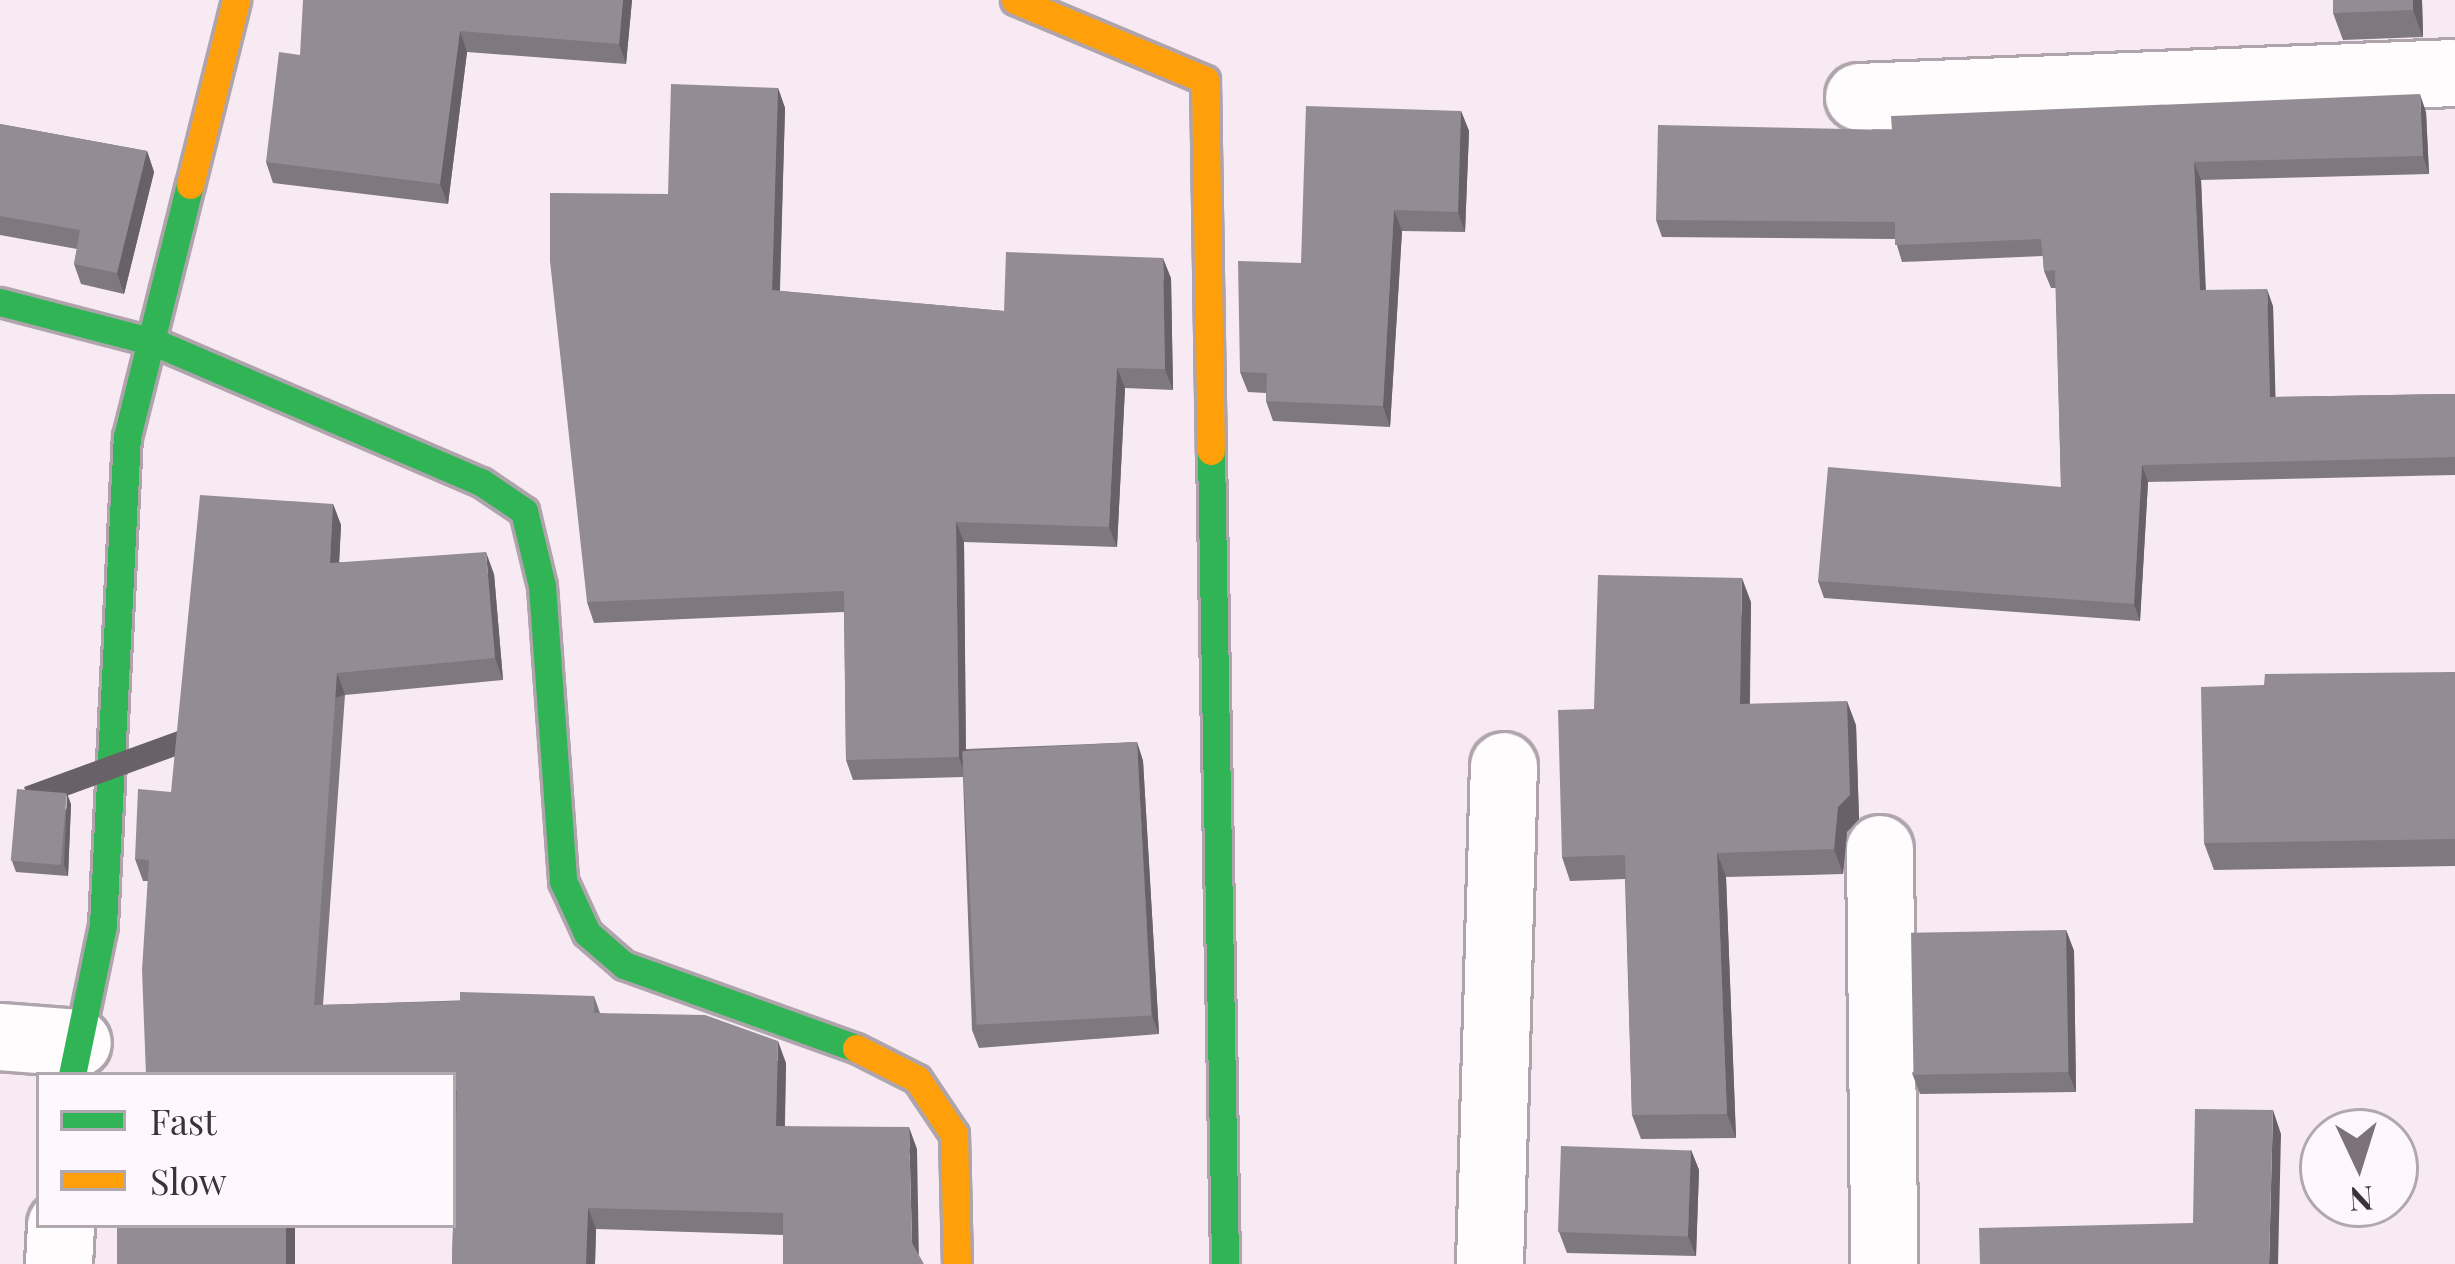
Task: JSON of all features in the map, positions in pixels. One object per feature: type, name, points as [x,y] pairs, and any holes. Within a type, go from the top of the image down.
[{"type":"street","points":[[0,1037],[75,1059],[108,856],[127,437],[236,0]]},
{"type":"street","points":[[1016,0],[1205,80],[1226,1264]]},
{"type":"street","points":[[1859,97],[2455,73]]},
{"type":"street","points":[[0,302],[154,342],[481,482],[524,511],[542,586],[562,881],[587,933],[624,965],[867,1052],[917,1079],[953,1134],[957,1264]]},
{"type":"street","points":[[1490,1264],[1504,766]]},
{"type":"street","points":[[1880,849],[1884,1264]]},
{"type":"street","points":[[58,1264],[61,1228]]},
{"type":"building","points":[[303,0],[623,0],[619,44],[460,31],[440,184],[266,162],[279,52],[300,55]]},
{"type":"building","points":[[2333,0],[2413,0],[2413,10],[2333,13]]},
{"type":"building","points":[[671,84],[778,88],[772,290],[1004,311],[1006,252],[1163,258],[1165,369],[1117,368],[1109,527],[956,522],[959,757],[846,760],[844,591],[587,602],[550,261],[550,193],[668,194]]},
{"type":"building","points":[[2420,94],[2423,156],[2194,162],[2200,290],[2267,289],[2270,397],[2455,394],[2455,457],[2142,465],[2134,604],[1818,581],[1828,467],[2061,487],[2055,270],[2044,271],[2041,239],[1895,245],[1895,222],[1656,220],[1658,125],[1892,130],[1891,116]]},
{"type":"building","points":[[1306,106],[1461,111],[1458,212],[1394,210],[1383,406],[1266,401],[1267,373],[1240,372],[1238,261],[1301,263]]},
{"type":"building","points":[[0,124],[147,151],[117,273],[74,264],[80,230],[0,216]]},
{"type":"building","points":[[200,495],[333,504],[330,563],[486,552],[495,658],[337,673],[314,1005],[460,1001],[460,992],[594,996],[594,1013],[705,1015],[778,1041],[776,1126],[909,1127],[912,1243],[924,1264],[783,1264],[783,1213],[588,1208],[586,1264],[452,1264],[456,1072],[146,1072],[142,970],[149,860],[135,859],[138,789],[171,792]]},
{"type":"building","points":[[1598,575],[1742,578],[1740,704],[1847,701],[1850,795],[1838,807],[1834,849],[1717,853],[1727,1114],[1632,1115],[1625,855],[1562,857],[1558,710],[1594,709]]},
{"type":"building","points":[[2455,672],[2455,839],[2204,843],[2201,687],[2264,685],[2265,674]]},
{"type":"building","points":[[1137,742],[1151,1016],[977,1025],[962,751]]},
{"type":"building","points":[[17,789],[67,793],[61,865],[11,861]]},
{"type":"building","points":[[2066,930],[2068,1072],[1914,1075],[1911,933]]},
{"type":"building","points":[[2195,1109],[2273,1110],[2269,1264],[1980,1264],[1979,1228],[2193,1223]]},
{"type":"building","points":[[1561,1146],[1691,1151],[1688,1236],[1558,1232]]},
{"type":"building","points":[[117,1228],[286,1228],[286,1264],[117,1264]]},
{"type":"traffic: fast","points":[[73,1072],[103,925],[127,437],[190,185]]},
{"type":"traffic: fast","points":[[0,302],[154,342],[481,482],[524,511],[542,586],[563,881],[587,933],[624,965],[856,1048]]},
{"type":"traffic: fast","points":[[1211,451],[1225,1264]]},
{"type":"traffic: slow","points":[[190,185],[236,0]]},
{"type":"traffic: slow","points":[[1015,0],[1205,80],[1211,451]]},
{"type":"traffic: slow","points":[[856,1048],[917,1079],[954,1134],[957,1264]]}]
